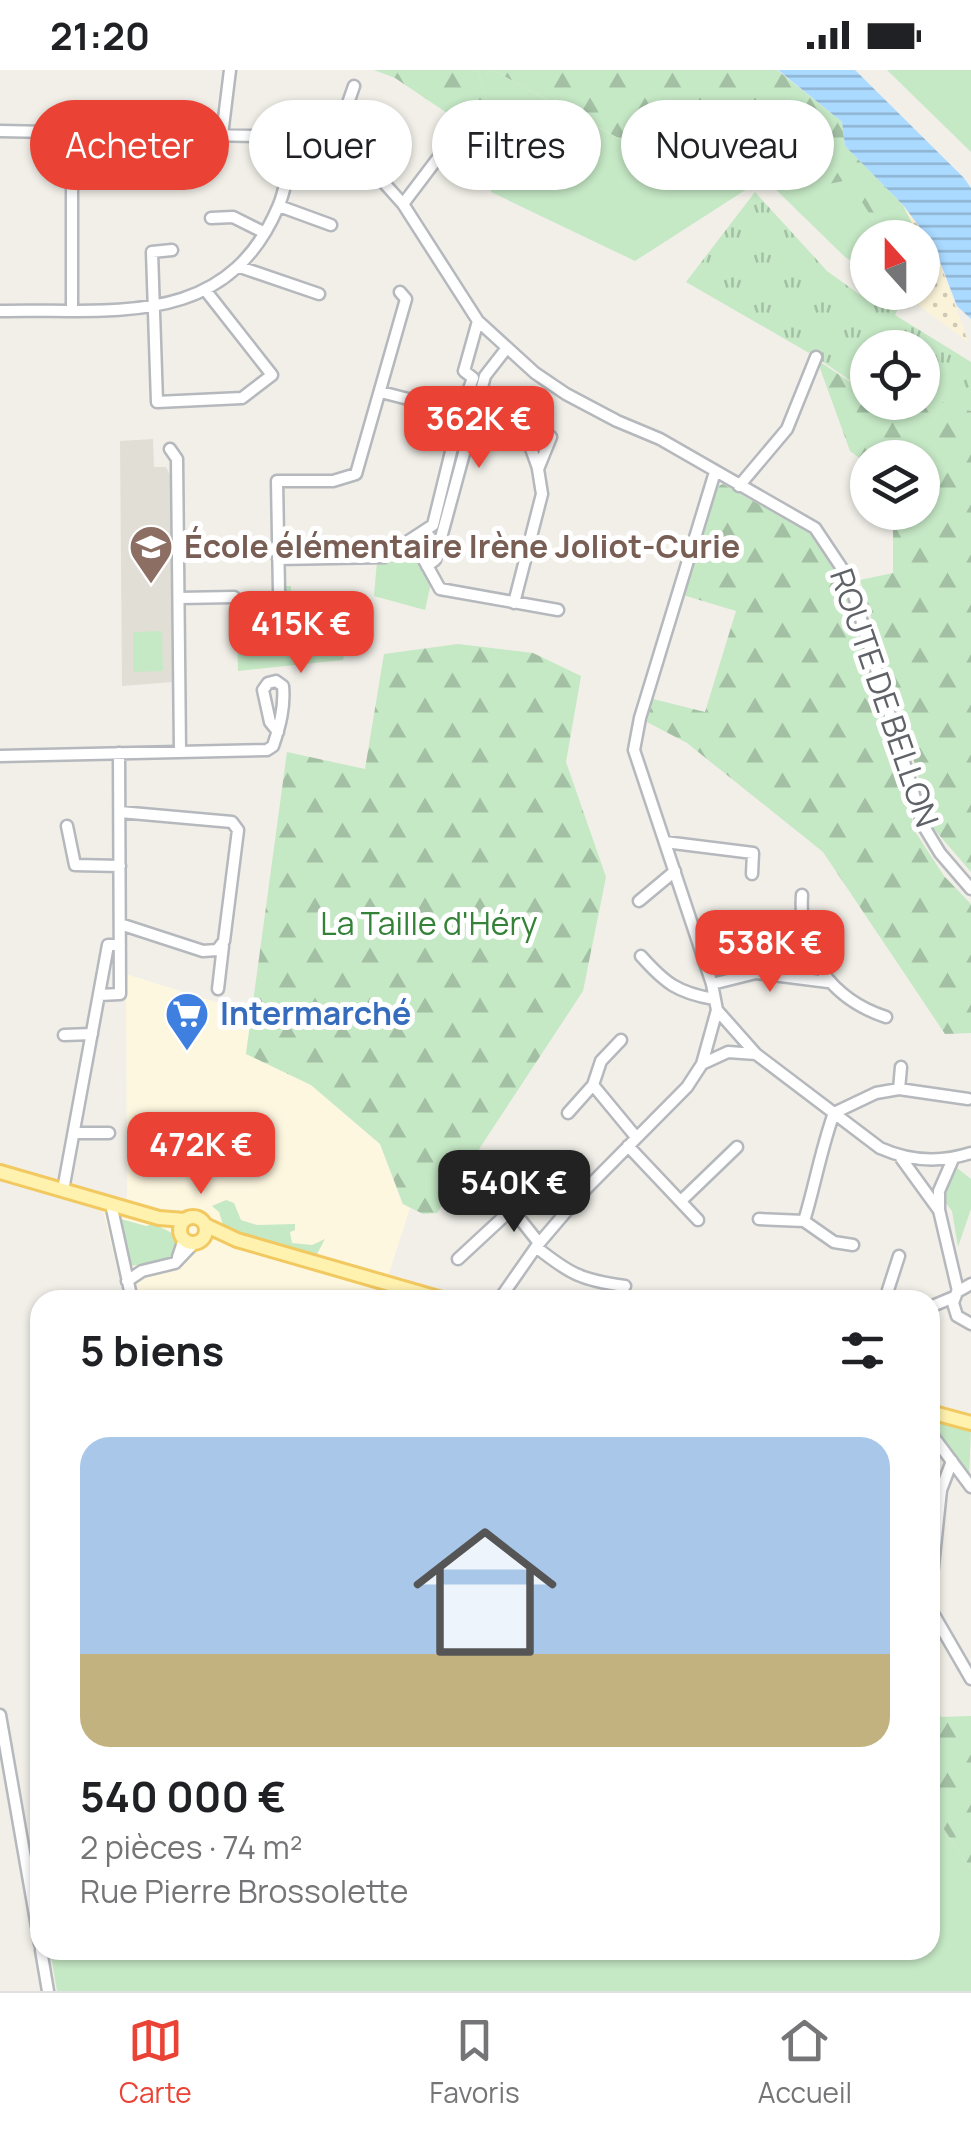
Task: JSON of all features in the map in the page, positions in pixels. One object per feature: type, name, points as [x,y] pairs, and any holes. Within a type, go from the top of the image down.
[{"type":"main road","points":[[0,1172],[159,1218],[192,1233],[237,1240],[410,1290]]},
{"type":"main road","points":[[940,1414],[971,1422]]},
{"type":"street","points":[[226,100],[230,70]]},
{"type":"street","points":[[349,100],[354,86]]},
{"type":"street","name":"ROUTE DE BELLON","points":[[0,130],[30,131]]},
{"type":"street","points":[[403,204],[432,166]]},
{"type":"street","points":[[72,190],[72,309]]},
{"type":"street","points":[[0,311],[156,308],[206,291],[240,267],[279,206],[282,190]]},
{"type":"street","name":"ROUTE DE BELLON","points":[[390,190],[478,321],[506,349],[566,394],[660,439],[815,528],[849,579],[923,825],[940,854],[971,889]]},
{"type":"street","points":[[279,206],[331,225]]},
{"type":"street","points":[[211,218],[233,217],[263,232]]},
{"type":"street","points":[[172,250],[152,252],[157,402],[242,398],[272,375],[206,291]]},
{"type":"street","points":[[240,267],[319,294]]},
{"type":"street","points":[[278,591],[277,481],[332,480],[356,474],[406,299],[400,292]]},
{"type":"street","points":[[478,321],[464,371],[479,379]]},
{"type":"street","points":[[278,559],[384,556],[434,525],[461,411],[479,379],[506,349]]},
{"type":"street","points":[[739,486],[786,429],[816,357]]},
{"type":"street","points":[[427,566],[435,560],[474,416],[479,379]]},
{"type":"street","points":[[380,392],[551,437],[538,469]]},
{"type":"street","points":[[514,603],[542,494],[524,429]]},
{"type":"street","points":[[170,449],[178,459],[180,752]]},
{"type":"street","points":[[506,1290],[537,1245],[687,1087],[702,1064],[716,1005],[712,984],[634,750],[640,718],[715,472]]},
{"type":"street","points":[[413,540],[440,589],[558,610]]},
{"type":"street","points":[[178,598],[234,597]]},
{"type":"street","points":[[0,756],[255,751],[273,746],[278,732]]},
{"type":"street","points":[[99,994],[120,994],[119,753]]},
{"type":"street","points":[[120,812],[236,824],[218,989]]},
{"type":"street","points":[[67,826],[75,865],[120,866]]},
{"type":"street","points":[[665,842],[754,853],[752,874]]},
{"type":"street","points":[[639,901],[675,871]]},
{"type":"street","points":[[802,895],[800,918],[814,964],[828,982],[868,1011],[886,1017]]},
{"type":"street","points":[[120,924],[203,950],[217,950],[223,945]]},
{"type":"street","points":[[63,1190],[108,945],[120,945]]},
{"type":"street","points":[[641,956],[664,982],[716,1005],[756,1054],[880,1148],[901,1158],[953,1159],[971,1152]]},
{"type":"street","points":[[810,978],[814,964]]},
{"type":"street","points":[[712,984],[756,974],[828,982]]},
{"type":"street","points":[[64,1035],[92,1034]]},
{"type":"street","points":[[568,1113],[592,1085],[601,1061],[622,1040]]},
{"type":"street","points":[[702,1064],[728,1052],[756,1054]]},
{"type":"street","points":[[898,1089],[901,1067]]},
{"type":"street","points":[[592,1085],[632,1142],[698,1220]]},
{"type":"street","points":[[804,1221],[816,1183],[820,1151],[834,1113],[876,1093],[898,1089],[968,1099]]},
{"type":"street","points":[[74,1133],[108,1133]]},
{"type":"street","points":[[682,1200],[737,1147]]},
{"type":"street","points":[[901,1158],[939,1210]]},
{"type":"street","points":[[953,1159],[938,1191],[939,1210],[957,1316],[971,1324]]},
{"type":"street","points":[[518,1178],[512,1209],[537,1245],[567,1272],[598,1283],[625,1286]]},
{"type":"street","points":[[111,1204],[130,1290]]},
{"type":"street","points":[[458,1259],[512,1209]]},
{"type":"street","points":[[759,1219],[804,1221],[834,1242],[854,1245]]},
{"type":"street","points":[[127,1280],[142,1271],[175,1263],[192,1233]]},
{"type":"street","points":[[888,1290],[898,1256]]},
{"type":"street","points":[[940,1302],[971,1284]]},
{"type":"street","points":[[940,1446],[971,1487]]},
{"type":"street","points":[[940,1490],[952,1462]]},
{"type":"street","points":[[940,1625],[971,1679]]},
{"type":"street","points":[[0,1716],[30,1889]]},
{"type":"street","points":[[42,1960],[48,1991]]},
{"type":"shaded area","points":[[153,439],[154,467],[166,467],[173,481],[173,682],[122,686],[120,441]]},
{"type":"shaded area","points":[[126,974],[251,1013],[246,1054],[311,1085],[380,1144],[402,1204],[410,1208],[388,1276],[399,1290],[123,1290],[103,1211],[127,1198]]},
{"type":"green space","points":[[374,70],[478,70],[486,100],[432,103],[395,78]]},
{"type":"green space","points":[[478,70],[493,70],[548,100],[486,100]]},
{"type":"green space","points":[[493,70],[777,70],[814,100],[621,100],[621,139],[601,129],[601,100],[548,100]]},
{"type":"green space","points":[[887,70],[971,70],[971,152]]},
{"type":"green space","points":[[834,116],[842,122],[845,146],[903,205],[873,220],[848,180],[834,183]]},
{"type":"green space","points":[[601,129],[621,140],[621,190],[745,190],[635,261],[491,192],[601,190]]},
{"type":"green space","points":[[834,173],[848,179],[873,220],[850,220],[850,260],[776,190],[834,190]]},
{"type":"green space","points":[[755,192],[827,271],[850,288],[850,310],[897,310],[895,315],[919,330],[850,330],[850,380],[686,282]]},
{"type":"green space","points":[[903,205],[910,220],[876,220]]},
{"type":"green space","points":[[940,343],[971,362],[971,411],[940,402]]},
{"type":"green space","points":[[817,360],[850,382],[850,420],[940,420],[940,401],[971,411],[971,872],[934,829],[860,580],[893,573],[893,530],[940,530],[940,440],[850,440],[850,451]]},
{"type":"green space","points":[[723,484],[811,534],[835,571],[852,610],[916,833],[944,876],[971,904],[971,1033],[945,1034],[823,852],[687,743],[647,722],[653,699],[705,712],[736,611],[683,595],[715,487]]},
{"type":"green space","points":[[411,547],[431,583],[425,610],[374,596],[377,561]]},
{"type":"green space","points":[[283,586],[291,586],[291,603],[357,603],[343,660],[238,671],[236,594],[282,594]]},
{"type":"green space","points":[[162,631],[163,671],[133,672],[133,632]]},
{"type":"green space","name":"La Taille d'Héry","points":[[458,644],[533,653],[581,676],[566,762],[606,877],[583,991],[437,1213],[423,1214],[403,1204],[380,1144],[311,1085],[246,1054],[287,752],[365,769],[384,654]]},
{"type":"green space","points":[[957,1168],[971,1179],[971,1209],[958,1247],[952,1211],[943,1199]]},
{"type":"green space","points":[[226,1200],[234,1203],[241,1220],[257,1225],[295,1224],[295,1230],[290,1232],[292,1243],[312,1245],[325,1239],[317,1254],[224,1228],[219,1212],[212,1206]]},
{"type":"green space","points":[[121,1219],[146,1226],[154,1224],[174,1234],[178,1247],[167,1261],[130,1266]]},
{"type":"green space","points":[[948,1421],[971,1427],[969,1478],[940,1439],[940,1424]]},
{"type":"green space","points":[[940,1715],[971,1716],[971,1870],[940,1823]]},
{"type":"green space","points":[[940,1823],[971,1870],[971,1991],[57,1991],[52,1960],[940,1960]]},
{"type":"sand","points":[[940,263],[968,342],[925,310],[940,310]]},
{"type":"water","points":[[778,70],[855,70],[964,178],[971,188],[971,319],[957,306],[940,262],[940,220],[914,220],[845,146],[842,122],[834,116],[834,100],[815,100]]},
{"type":"place","name":"École élémentaire Irène Joliot-Curie","points":[[151,585]]},
{"type":"place","name":"Intermarché","points":[[187,1052]]}]
